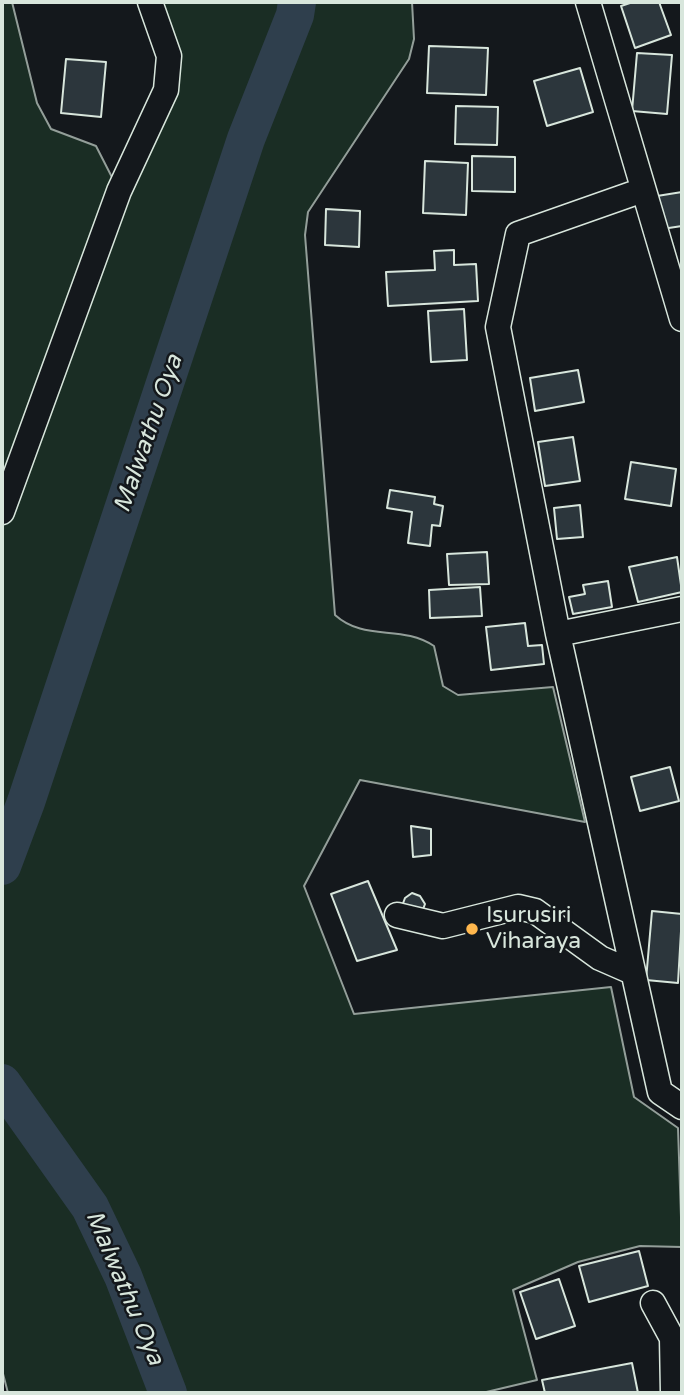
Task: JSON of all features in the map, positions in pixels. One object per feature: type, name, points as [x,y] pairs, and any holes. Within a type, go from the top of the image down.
[{"type":"street","points":[[2,512],[119,191],[166,90],[169,56],[150,2]]},
{"type":"street","points":[[588,2],[682,319]]},
{"type":"street","points":[[643,190],[518,234],[498,327],[558,634],[660,1092],[682,1107]]},
{"type":"street","points":[[558,634],[682,610]]},
{"type":"street","points":[[397,915],[443,926],[518,907],[535,911],[600,958],[632,972]]},
{"type":"street","points":[[653,1303],[672,1338],[673,1393]]},
{"type":"green space","points":[[2,2],[12,2],[37,103],[51,129],[96,146],[119,191],[166,90],[150,2],[412,2],[414,39],[409,59],[308,212],[305,235],[335,615],[358,628],[422,639],[434,646],[443,686],[458,695],[553,687],[585,822],[360,780],[304,886],[354,1014],[611,987],[634,1097],[678,1128],[682,1247],[640,1246],[578,1262],[513,1290],[537,1380],[482,1393],[8,1393],[2,1370]]},
{"type":"building","points":[[633,2],[659,2],[671,35],[635,48],[621,6]]},
{"type":"building","points":[[429,46],[488,48],[486,95],[427,93]]},
{"type":"building","points":[[637,53],[672,55],[667,114],[632,111]]},
{"type":"building","points":[[66,59],[106,62],[101,117],[61,113]]},
{"type":"building","points":[[580,68],[593,112],[547,126],[534,81]]},
{"type":"building","points":[[456,106],[498,107],[497,145],[455,144]]},
{"type":"building","points":[[472,156],[515,157],[515,192],[472,191]]},
{"type":"building","points":[[425,161],[468,163],[466,215],[423,213]]},
{"type":"building","points":[[682,192],[682,226],[662,229],[657,196]]},
{"type":"building","points":[[326,209],[360,211],[359,247],[325,245]]},
{"type":"building","points":[[454,250],[454,265],[476,264],[478,301],[388,306],[386,272],[435,270],[434,251]]},
{"type":"building","points":[[464,309],[467,360],[431,362],[428,311]]},
{"type":"building","points":[[578,370],[584,402],[535,411],[530,378]]},
{"type":"building","points":[[573,437],[580,481],[545,486],[538,442]]},
{"type":"building","points":[[631,462],[676,469],[671,506],[625,499]]},
{"type":"building","points":[[390,490],[435,497],[434,504],[443,506],[440,526],[432,525],[430,546],[408,543],[412,512],[387,508]]},
{"type":"building","points":[[580,505],[583,537],[557,539],[554,508]]},
{"type":"building","points":[[487,552],[489,584],[449,585],[447,554]]},
{"type":"building","points":[[677,557],[682,592],[638,602],[629,567]]},
{"type":"building","points":[[608,581],[612,607],[573,614],[569,597],[585,594],[583,585]]},
{"type":"building","points":[[480,587],[482,616],[430,618],[429,590]]},
{"type":"building","points":[[525,623],[528,646],[542,645],[544,664],[491,670],[486,627]]},
{"type":"building","points":[[670,767],[679,801],[640,811],[631,777]]},
{"type":"building","points":[[411,826],[431,829],[431,855],[413,857]]},
{"type":"building","points":[[368,881],[397,950],[357,961],[331,894]]},
{"type":"building","points":[[412,893],[420,896],[425,904],[422,912],[402,906],[405,898]]},
{"type":"building","points":[[652,911],[682,914],[678,983],[646,980]]},
{"type":"building","points":[[639,1251],[648,1286],[589,1302],[579,1266]]},
{"type":"building","points":[[559,1279],[575,1326],[536,1339],[520,1292]]},
{"type":"building","points":[[632,1363],[638,1393],[545,1393],[542,1380]]},
{"type":"waterway","name":"Malwathu Oya","points":[[2,866],[26,802],[246,139],[295,15],[297,2]]},
{"type":"waterway","name":"Malwathu Oya","points":[[2,1083],[90,1207],[123,1276],[168,1393]]},
{"type":"place","name":"Isurusiri Viharaya","points":[[472,929]]}]
